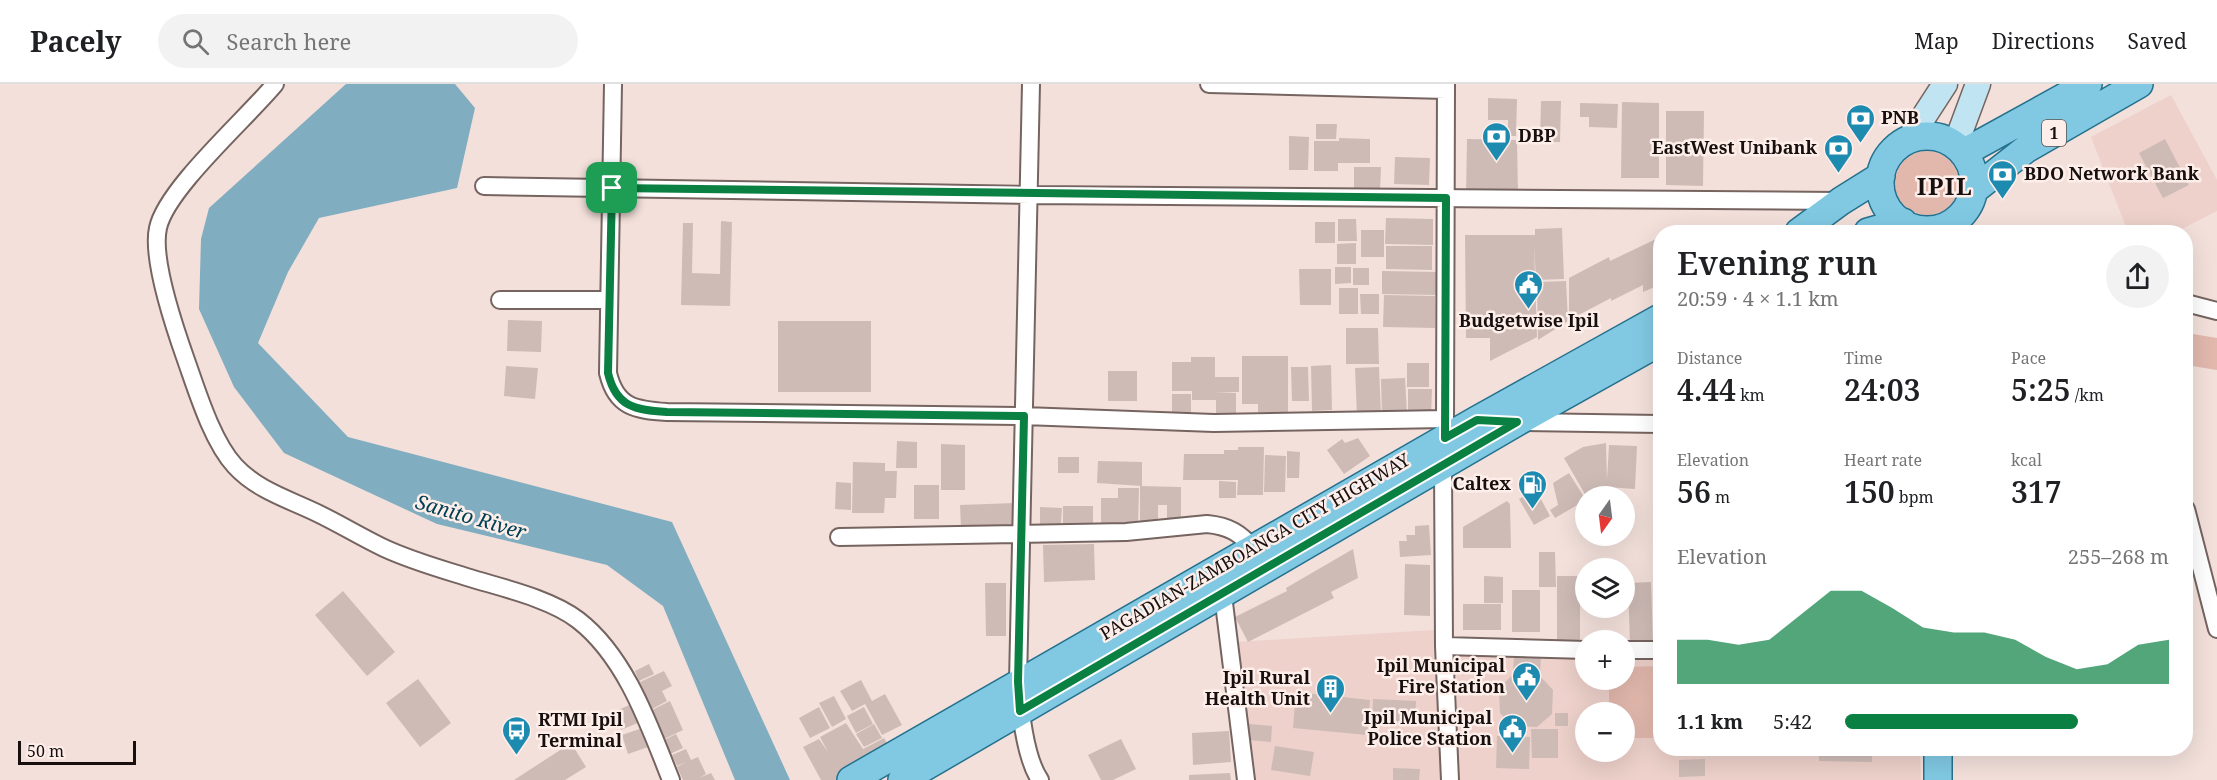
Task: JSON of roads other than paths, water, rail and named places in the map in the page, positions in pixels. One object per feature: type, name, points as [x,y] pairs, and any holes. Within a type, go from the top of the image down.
[{"type":"main road","name":"1","points":[[1959,149],[2088,84]]},
{"type":"main road","name":"1","points":[[1953,225],[1966,209],[1974,190],[2026,149],[2139,84]]},
{"type":"main road","points":[[1907,225],[1885,202],[1881,176],[1892,152],[1908,141],[1927,136],[1959,149],[1972,170],[1974,190]]},
{"type":"main road","points":[[1808,225],[1840,201],[1881,176]]},
{"type":"main road","name":"PAGADIAN-ZAMBOANGA CITY HIGHWAY","points":[[851,780],[1018,682],[1221,581],[1254,549],[1445,429],[1477,420],[1653,322]]},
{"type":"main road","points":[[902,780],[1020,711],[1221,581],[1443,465],[1653,346]]},
{"type":"main road","points":[[1938,756],[1938,780]]},
{"type":"street","points":[[275,84],[184,185],[168,205],[158,226],[158,255],[174,323],[198,393],[225,452],[244,475],[263,488],[384,548],[410,560],[503,588],[576,618],[594,633],[623,675],[652,731],[671,780]]},
{"type":"street","points":[[613,84],[608,366],[611,384],[623,402],[635,407],[667,412],[1024,416],[1445,429],[1446,87],[1209,84]]},
{"type":"street","points":[[1030,84],[1030,195],[1018,682],[1020,711],[1033,764],[1040,780]]},
{"type":"street","points":[[1908,141],[1945,84]]},
{"type":"street","points":[[1959,149],[1978,84]]},
{"type":"street","points":[[484,186],[1030,195],[1840,201]]},
{"type":"street","points":[[500,300],[608,300]]},
{"type":"street","points":[[2193,305],[2217,311]]},
{"type":"street","points":[[1477,420],[1653,424]]},
{"type":"street","points":[[1443,465],[1444,646],[1450,780]]},
{"type":"street","points":[[839,537],[1022,532],[1126,532],[1207,524],[1220,525],[1240,532],[1254,549]]},
{"type":"street","points":[[2193,536],[2217,629]]},
{"type":"street","points":[[1221,581],[1246,780]]},
{"type":"street","points":[[1444,646],[1575,650]]},
{"type":"street","points":[[1635,650],[1653,650]]},
{"type":"water","name":"Sanito River","points":[[346,84],[455,84],[475,108],[457,188],[319,218],[288,272],[258,343],[348,437],[672,522],[790,780],[735,780],[663,606],[607,565],[437,524],[284,453],[234,387],[199,309],[201,239],[209,208]]},
{"type":"place","name":"PNB","points":[[1860,144]]},
{"type":"place","name":"DBP","points":[[1497,162]]},
{"type":"place","name":"EastWest Unibank","points":[[1838,174]]},
{"type":"place","name":"BDO Network Bank","points":[[2003,200]]},
{"type":"place","name":"Budgetwise Ipil","points":[[1529,310]]},
{"type":"place","name":"Caltex","points":[[1532,510]]},
{"type":"place","name":"Ipil Municipal Fire Station","points":[[1526,702]]},
{"type":"place","name":"Ipil Rural Health Unit","points":[[1331,714]]},
{"type":"place","name":"Ipil Municipal Police Station","points":[[1513,754]]},
{"type":"place","name":"RTMI Ipil Terminal","points":[[517,756]]},
{"type":"district","name":"IPIL","points":[[1945,187]]}]
